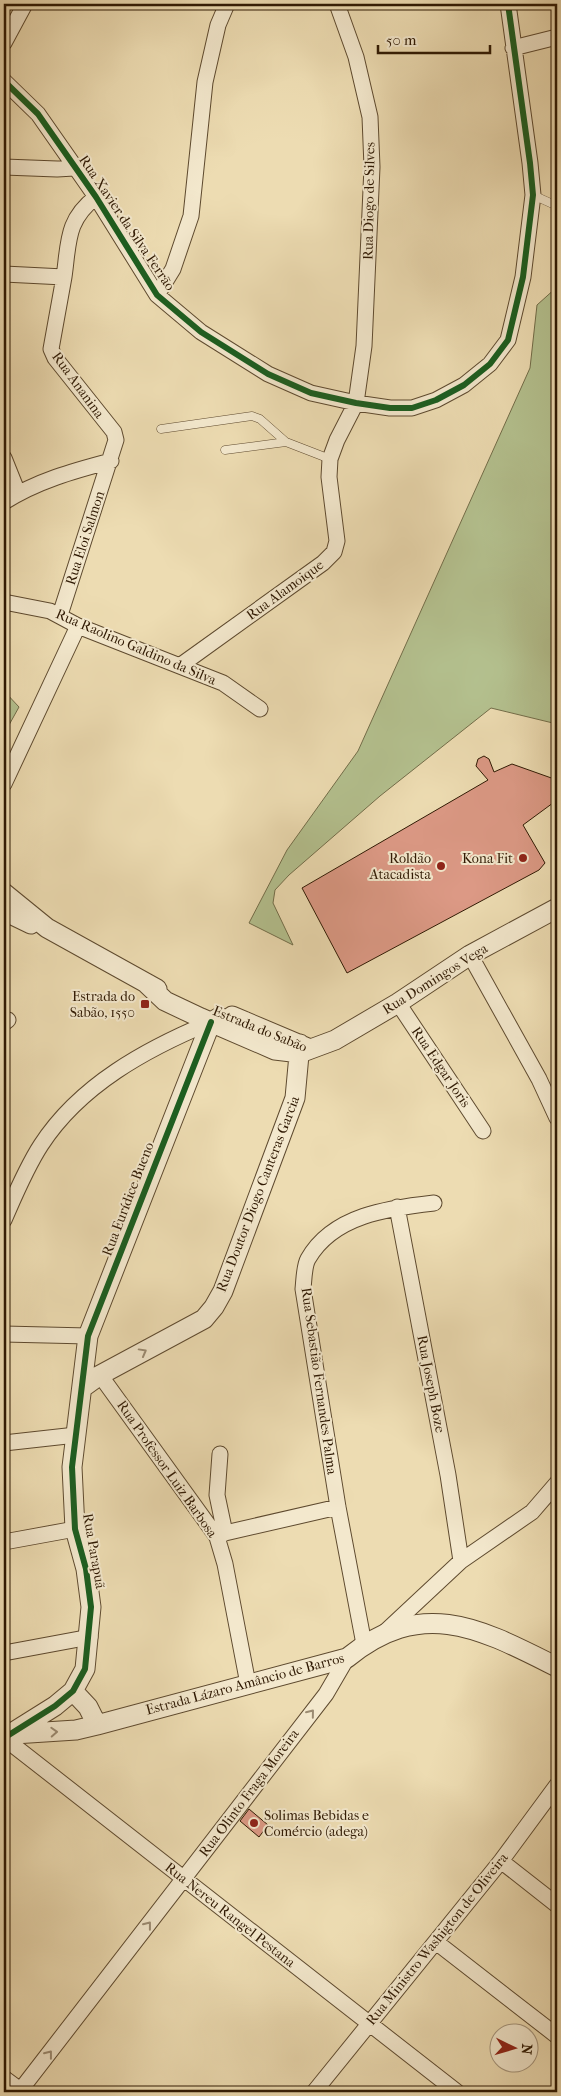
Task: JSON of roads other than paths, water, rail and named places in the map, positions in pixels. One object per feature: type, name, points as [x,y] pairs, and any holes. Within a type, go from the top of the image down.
[{"type":"street","points":[[4,43],[25,4]]},
{"type":"street","points":[[157,295],[174,269],[191,216],[205,82],[218,24],[227,4]]},
{"type":"street","name":"Rua Diogo de Silves","points":[[337,4],[356,56],[370,118],[372,167],[368,270],[364,346],[356,403]]},
{"type":"street","name":"Rua Xavier da Silva Ferrão","points":[[4,81],[38,114],[96,197],[157,295],[201,332],[268,374],[311,393],[356,403],[390,408],[412,408],[436,400],[470,379],[490,364],[508,340],[523,276],[533,195],[508,4]]},
{"type":"street","points":[[513,48],[557,37]]},
{"type":"street","points":[[4,168],[74,168]]},
{"type":"street","name":"Rua Ananina","points":[[96,197],[82,207],[75,217],[51,349],[55,358],[114,432],[116,440],[111,461]]},
{"type":"street","points":[[4,274],[64,277]]},
{"type":"street","name":"Rua Alamoique","points":[[181,665],[323,564],[334,552],[337,530],[330,497],[330,459],[337,440],[356,403]]},
{"type":"street","points":[[4,458],[18,493]]},
{"type":"street","points":[[4,502],[18,493],[64,473],[111,461]]},
{"type":"street","name":"Rua Eloi Salmon","points":[[60,616],[111,461]]},
{"type":"street","name":"Rua Raolino Galdino da Silva","points":[[4,602],[40,608],[78,626],[181,665],[223,684],[260,709]]},
{"type":"street","points":[[4,784],[78,626]]},
{"type":"street","name":"Estrada do Sabão","points":[[4,893],[47,928],[146,984],[244,1021],[304,1049]]},
{"type":"street","name":"Rua Domingos Vega","points":[[304,1049],[335,1040],[398,1003],[470,955],[557,908]]},
{"type":"street","name":"Estrada do Sabão","points":[[4,911],[28,924],[47,928]]},
{"type":"street","points":[[470,955],[539,1078],[557,1118]]},
{"type":"street","name":"Estrada do Sabão","points":[[146,984],[165,1001],[275,1050],[304,1049]]},
{"type":"street","name":"Rua Edgar Joris","points":[[398,1003],[483,1131]]},
{"type":"street","points":[[4,1220],[40,1146],[59,1121],[91,1088],[175,1037],[218,1018],[244,1021]]},
{"type":"street","name":"Rua Eurídice Bueno","points":[[82,1388],[90,1330],[211,1022]]},
{"type":"street","name":"Rua Doutor Diogo Canteras Garcia","points":[[82,1388],[100,1375],[204,1319],[214,1307],[223,1291],[295,1098],[304,1049]]},
{"type":"street","name":"Rua Sebastião Fernandes Palma","points":[[364,1644],[338,1507],[303,1289],[307,1260],[321,1240],[353,1218],[397,1207],[434,1203]]},
{"type":"street","name":"Rua Joseph Boze","points":[[397,1207],[448,1475],[461,1561]]},
{"type":"street","points":[[4,1334],[90,1330]]},
{"type":"street","name":"Rua Eurídice Bueno","points":[[90,1330],[92,1354],[100,1375]]},
{"type":"street","name":"Rua Professor Luiz Barbosa","points":[[100,1375],[221,1535],[224,1564],[248,1684]]},
{"type":"street","name":"Rua Parapuã","points":[[6,1736],[55,1706],[73,1691],[85,1670],[90,1637],[91,1607],[86,1569],[75,1529],[72,1467],[82,1388]]},
{"type":"street","points":[[4,1443],[76,1435]]},
{"type":"street","points":[[220,1454],[217,1495],[221,1535],[338,1507]]},
{"type":"street","points":[[385,1632],[461,1561],[532,1512],[557,1483]]},
{"type":"street","points":[[4,1542],[75,1529]]},
{"type":"street","name":"Estrada Lázaro Amâncio de Barros","points":[[6,1736],[76,1730],[97,1725],[347,1658],[364,1644],[385,1632],[433,1623],[469,1627],[500,1638],[557,1667]]},
{"type":"street","points":[[4,1653],[90,1637]]},
{"type":"street","name":"Rua Olinto Fraga Moreira","points":[[21,2092],[326,1694],[347,1658]]},
{"type":"street","points":[[73,1691],[88,1707],[97,1725]]},
{"type":"street","name":"Rua Nereu Rangel Pestana","points":[[6,1736],[368,2024],[457,2092]]},
{"type":"street","name":"Rua Ministro Washigton de Oliveira","points":[[314,2092],[501,1860],[557,1785]]},
{"type":"street","points":[[501,1860],[557,1904]]},
{"type":"street","points":[[436,1942],[557,2036]]},
{"type":"street","points":[[4,2078],[21,2092]]},
{"type":"lane","points":[[533,195],[557,206]]},
{"type":"lane","points":[[161,429],[252,416],[260,419],[286,442],[330,459]]},
{"type":"lane","points":[[225,450],[286,442]]},
{"type":"place","name":"Kona Fit","points":[[523,858]]},
{"type":"place","name":"Roldão Atacadista","points":[[441,866]]},
{"type":"place","name":"Estrada do Sabão, 1550","points":[[145,1004]]},
{"type":"place","name":"Solimas Bebidas e Comércio (adega)","points":[[254,1823]]}]
